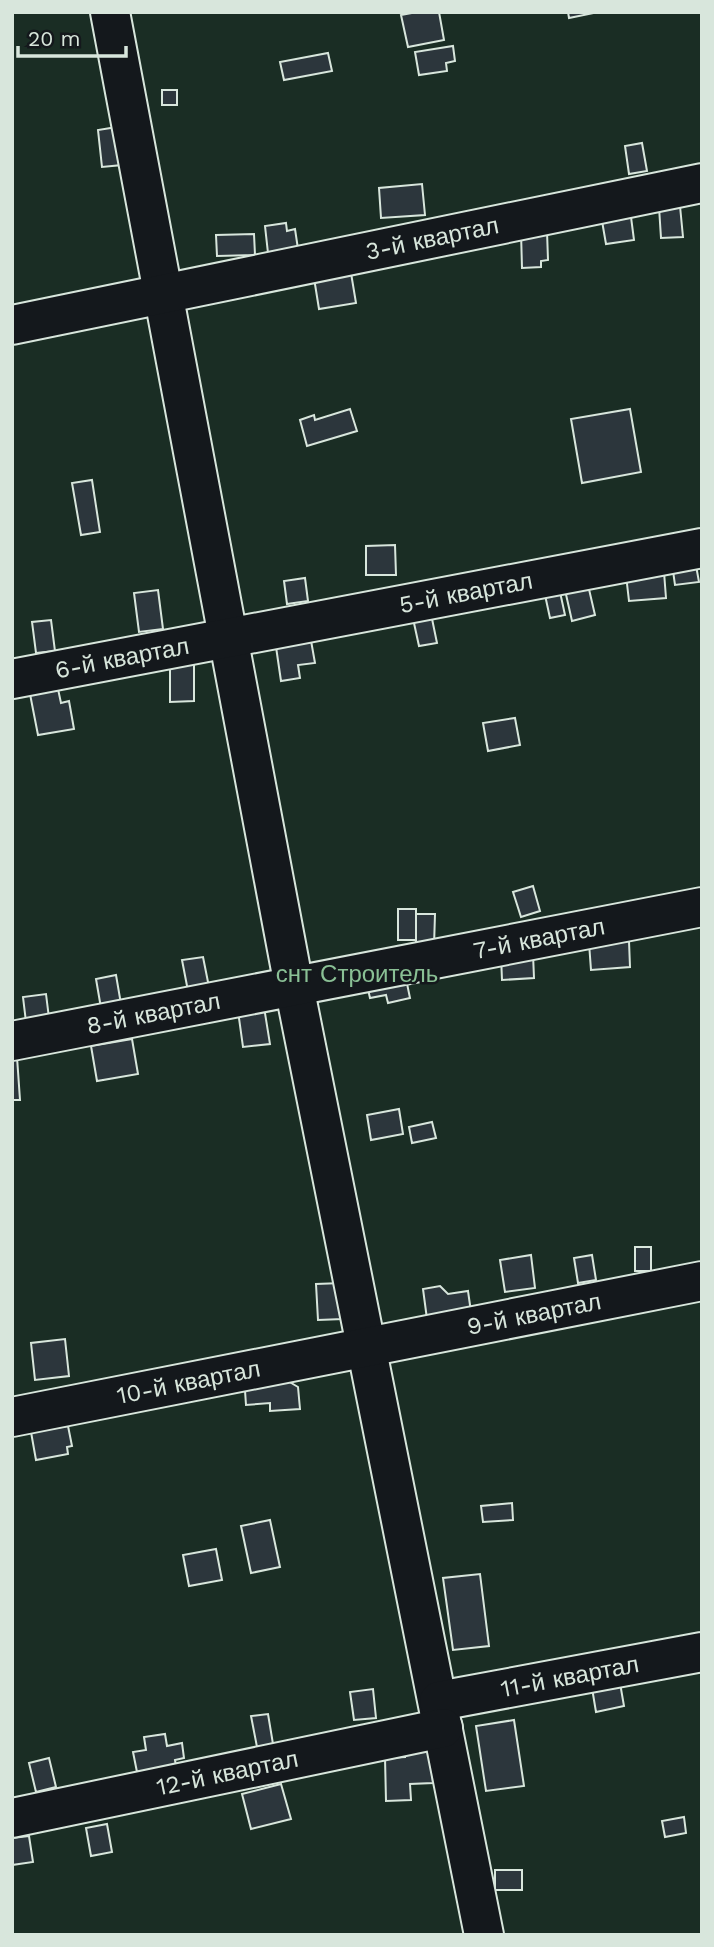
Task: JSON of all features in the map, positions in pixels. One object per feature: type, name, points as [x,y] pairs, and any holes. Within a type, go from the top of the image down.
[{"type":"street","points":[[110,12],[162,296],[231,638],[294,986],[484,1935]]},
{"type":"street","name":"3-й квартал","points":[[12,325],[702,183]]},
{"type":"street","name":"5-й квартал","points":[[231,638],[702,548]]},
{"type":"street","name":"6-й квартал","points":[[12,679],[231,638]]},
{"type":"street","name":"7-й квартал","points":[[294,986],[702,907]]},
{"type":"street","name":"8-й квартал","points":[[12,1041],[294,986]]},
{"type":"street","name":"9-й квартал","points":[[366,1345],[702,1281]]},
{"type":"street","name":"10-й квартал","points":[[12,1417],[366,1345]]},
{"type":"street","name":"11-й квартал","points":[[441,1715],[702,1653]]},
{"type":"street","name":"12-й квартал","points":[[12,1818],[441,1715]]},
{"type":"green space","name":"снт Строитель","points":[[12,12],[702,12],[702,1935],[12,1935]]},
{"type":"building","points":[[439,12],[444,40],[408,47],[401,15]]},
{"type":"building","points":[[568,12],[593,12],[594,13],[569,18]]},
{"type":"building","points":[[453,46],[455,61],[446,63],[447,71],[419,75],[415,52]]},
{"type":"building","points":[[328,53],[332,71],[284,80],[280,62]]},
{"type":"building","points":[[162,90],[177,90],[177,105],[162,105]]},
{"type":"building","points":[[117,127],[122,165],[102,167],[98,130]]},
{"type":"building","points":[[642,143],[647,171],[629,174],[625,146]]},
{"type":"building","points":[[422,184],[425,215],[381,218],[379,188]]},
{"type":"building","points":[[680,206],[683,237],[661,238],[659,207]]},
{"type":"building","points":[[631,217],[634,240],[606,244],[602,221]]},
{"type":"building","points":[[286,223],[287,231],[295,229],[298,249],[268,253],[265,226]]},
{"type":"building","points":[[547,231],[548,260],[541,261],[541,267],[522,268],[521,232]]},
{"type":"building","points":[[254,234],[255,255],[217,256],[216,235]]},
{"type":"building","points":[[351,273],[356,303],[319,309],[314,278]]},
{"type":"building","points":[[350,409],[357,431],[307,446],[300,420],[314,415],[315,420]]},
{"type":"building","points":[[630,409],[641,472],[582,483],[571,419]]},
{"type":"building","points":[[92,480],[100,532],[81,535],[72,483]]},
{"type":"building","points":[[395,545],[396,575],[366,575],[366,546]]},
{"type":"building","points":[[695,560],[699,582],[675,585],[672,564]]},
{"type":"building","points":[[664,572],[666,598],[629,601],[626,575]]},
{"type":"building","points":[[305,578],[308,601],[287,604],[284,581]]},
{"type":"building","points":[[588,585],[595,615],[572,621],[565,590]]},
{"type":"building","points":[[158,590],[163,629],[139,632],[134,593]]},
{"type":"building","points":[[560,592],[565,615],[550,618],[545,595]]},
{"type":"building","points":[[430,609],[437,643],[419,646],[412,614]]},
{"type":"building","points":[[51,620],[55,651],[36,653],[32,622]]},
{"type":"building","points":[[310,635],[315,663],[298,665],[300,678],[281,681],[275,640]]},
{"type":"building","points":[[194,661],[194,701],[170,702],[170,662]]},
{"type":"building","points":[[58,689],[61,703],[69,701],[74,729],[38,735],[30,694]]},
{"type":"building","points":[[515,718],[520,745],[488,751],[483,723]]},
{"type":"building","points":[[533,886],[540,911],[521,917],[513,892]]},
{"type":"building","points":[[398,909],[416,909],[416,940],[398,940]]},
{"type":"building","points":[[416,914],[435,914],[434,946],[416,946]]},
{"type":"building","points":[[629,941],[630,967],[591,970],[589,943]]},
{"type":"building","points":[[533,954],[534,978],[502,980],[501,956]]},
{"type":"building","points":[[203,957],[209,987],[188,991],[182,960]]},
{"type":"building","points":[[404,969],[410,998],[388,1003],[386,995],[370,998],[365,976]]},
{"type":"building","points":[[116,975],[121,1004],[101,1008],[96,979]]},
{"type":"building","points":[[46,994],[50,1026],[26,1022],[23,997]]},
{"type":"building","points":[[264,1007],[270,1044],[243,1047],[238,1011]]},
{"type":"building","points":[[132,1039],[138,1074],[97,1081],[91,1046]]},
{"type":"building","points":[[12,1057],[17,1057],[20,1100],[12,1100]]},
{"type":"building","points":[[399,1109],[403,1134],[371,1140],[367,1115]]},
{"type":"building","points":[[432,1122],[436,1138],[412,1143],[409,1127]]},
{"type":"building","points":[[635,1247],[651,1247],[651,1271],[635,1271]]},
{"type":"building","points":[[531,1255],[535,1288],[505,1292],[500,1260]]},
{"type":"building","points":[[592,1255],[596,1280],[578,1283],[574,1258]]},
{"type":"building","points":[[342,1283],[343,1319],[318,1320],[316,1284]]},
{"type":"building","points":[[440,1286],[448,1294],[468,1291],[471,1312],[427,1319],[423,1289]]},
{"type":"building","points":[[65,1339],[69,1376],[35,1380],[31,1343]]},
{"type":"building","points":[[276,1374],[298,1387],[300,1409],[270,1411],[270,1403],[246,1405],[244,1376]]},
{"type":"building","points":[[68,1426],[72,1446],[67,1447],[68,1454],[36,1460],[31,1432]]},
{"type":"building","points":[[512,1503],[513,1520],[483,1522],[481,1506]]},
{"type":"building","points":[[270,1520],[280,1567],[251,1573],[241,1526]]},
{"type":"building","points":[[216,1549],[222,1580],[189,1586],[183,1555]]},
{"type":"building","points":[[480,1574],[489,1646],[453,1650],[443,1578]]},
{"type":"building","points":[[620,1683],[624,1706],[596,1712],[592,1688]]},
{"type":"building","points":[[373,1689],[376,1718],[354,1720],[350,1692]]},
{"type":"building","points":[[268,1714],[273,1744],[257,1747],[251,1716]]},
{"type":"building","points":[[514,1720],[524,1786],[486,1791],[476,1726]]},
{"type":"building","points":[[165,1734],[167,1746],[182,1743],[184,1758],[175,1760],[176,1766],[137,1772],[133,1752],[146,1750],[144,1737]]},
{"type":"building","points":[[431,1750],[433,1783],[410,1784],[411,1800],[386,1801],[385,1758],[405,1757],[405,1751]]},
{"type":"building","points":[[49,1758],[56,1787],[36,1792],[29,1763]]},
{"type":"building","points":[[281,1784],[291,1819],[251,1829],[242,1794]]},
{"type":"building","points":[[684,1817],[686,1833],[665,1837],[662,1821]]},
{"type":"building","points":[[107,1824],[112,1852],[91,1856],[86,1828]]},
{"type":"building","points":[[29,1836],[33,1862],[12,1865],[12,1838]]},
{"type":"building","points":[[495,1870],[522,1870],[522,1890],[495,1890]]}]
